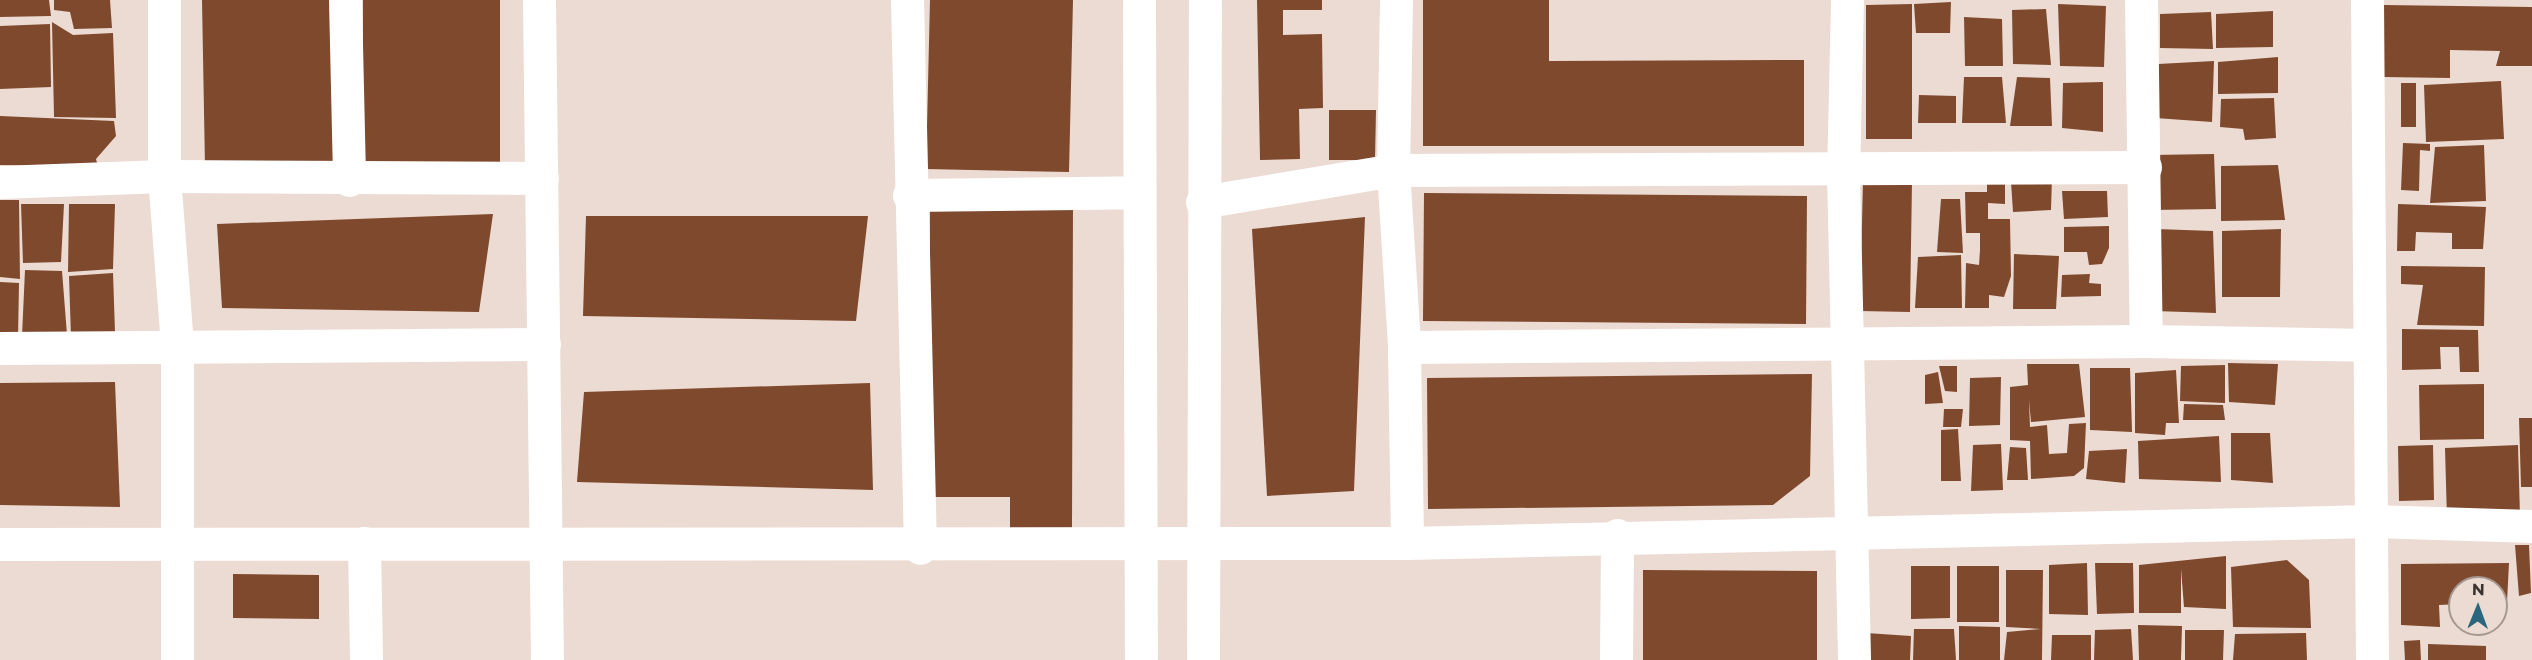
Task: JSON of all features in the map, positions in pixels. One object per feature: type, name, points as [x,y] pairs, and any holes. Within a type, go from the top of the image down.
[{"type":"street","points":[[164,0],[164,176],[177,344],[177,660]]},
{"type":"street","points":[[345,0],[349,180]]},
{"type":"street","points":[[539,0],[547,660]]},
{"type":"street","points":[[908,0],[909,195],[920,548]]},
{"type":"street","points":[[1139,0],[1138,542],[1141,660]]},
{"type":"street","points":[[1203,660],[1202,202],[1205,0]]},
{"type":"street","points":[[1396,0],[1392,170],[1404,347],[1407,543]]},
{"type":"street","points":[[1847,0],[1843,172],[1849,531],[1854,660]]},
{"type":"street","points":[[2141,0],[2146,340]]},
{"type":"street","points":[[2367,0],[2368,345],[2373,520],[2372,660]]},
{"type":"street","points":[[1202,202],[1392,170],[1843,172],[2145,167]]},
{"type":"street","points":[[0,182],[164,176],[349,180],[542,178]]},
{"type":"street","points":[[909,195],[1139,192]]},
{"type":"street","points":[[1404,347],[2146,340],[2368,345]]},
{"type":"street","points":[[0,348],[177,344],[544,344]]},
{"type":"street","points":[[0,544],[545,542],[920,548],[1138,542],[1407,543],[1617,535],[2373,520],[2532,526]]},
{"type":"street","points":[[1616,660],[1617,535]]},
{"type":"street","points":[[364,543],[366,660]]},
{"type":"building","points":[[0,0],[49,0],[51,16],[0,17]]},
{"type":"building","points":[[54,0],[110,0],[112,28],[74,29],[70,12],[54,10]]},
{"type":"building","points":[[202,0],[332,0],[335,166],[205,167]]},
{"type":"building","points":[[363,0],[500,0],[500,163],[363,162]]},
{"type":"building","points":[[930,0],[1073,0],[1069,172],[926,169]]},
{"type":"building","points":[[1257,0],[1322,0],[1322,10],[1283,10],[1283,35],[1322,34],[1323,108],[1299,109],[1300,159],[1260,160]]},
{"type":"building","points":[[1423,0],[1549,0],[1549,61],[1804,60],[1804,146],[1423,146]]},
{"type":"building","points":[[1951,2],[1950,33],[1916,33],[1914,4]]},
{"type":"building","points":[[1912,4],[1912,139],[1866,139],[1866,5]]},
{"type":"building","points":[[2058,4],[2106,6],[2104,67],[2060,66]]},
{"type":"building","points":[[2384,5],[2532,7],[2532,66],[2496,66],[2500,51],[2450,50],[2450,78],[2383,77]]},
{"type":"building","points":[[2046,9],[2051,65],[2013,64],[2012,10]]},
{"type":"building","points":[[2273,11],[2273,47],[2216,48],[2216,14]]},
{"type":"building","points":[[2211,12],[2213,49],[2160,48],[2160,14]]},
{"type":"building","points":[[1964,17],[2002,19],[2003,66],[1965,66]]},
{"type":"building","points":[[52,22],[73,35],[113,33],[116,118],[54,117]]},
{"type":"building","points":[[50,24],[51,87],[0,89],[0,26]]},
{"type":"building","points":[[2278,57],[2278,93],[2218,94],[2218,62]]},
{"type":"building","points":[[2214,61],[2212,122],[2155,118],[2158,64]]},
{"type":"building","points":[[1964,77],[2002,77],[2006,123],[1962,123]]},
{"type":"building","points":[[2017,77],[2050,78],[2052,126],[2010,126]]},
{"type":"building","points":[[2501,81],[2504,139],[2426,142],[2424,85]]},
{"type":"building","points":[[2103,82],[2103,132],[2062,128],[2063,83]]},
{"type":"building","points":[[2401,83],[2416,83],[2416,127],[2401,127]]},
{"type":"building","points":[[1919,95],[1956,96],[1956,123],[1918,123]]},
{"type":"building","points":[[2274,98],[2276,138],[2245,140],[2243,129],[2220,127],[2221,99]]},
{"type":"building","points":[[1329,110],[1376,110],[1375,160],[1329,160]]},
{"type":"building","points":[[0,116],[114,121],[116,136],[96,159],[98,167],[0,165]]},
{"type":"building","points":[[2403,143],[2430,144],[2430,151],[2420,150],[2419,191],[2401,190]]},
{"type":"building","points":[[2484,145],[2486,201],[2430,203],[2435,147]]},
{"type":"building","points":[[2214,154],[2216,209],[2153,210],[2152,155]]},
{"type":"building","points":[[2278,165],[2285,220],[2221,221],[2221,166]]},
{"type":"building","points":[[2052,177],[2051,210],[2013,212],[2011,182]]},
{"type":"building","points":[[1863,180],[1912,181],[1910,312],[1860,311]]},
{"type":"building","points":[[1987,182],[2005,182],[2005,204],[1988,203],[1988,219],[2010,219],[2011,276],[2004,297],[1989,295],[1989,308],[1965,308],[1966,263],[1979,265],[1980,233],[1966,233],[1965,192],[1987,192]]},
{"type":"building","points":[[2062,191],[2107,191],[2108,217],[2064,219]]},
{"type":"building","points":[[1424,193],[1807,196],[1806,324],[1423,321]]},
{"type":"building","points":[[1941,199],[1960,199],[1963,253],[1937,252]]},
{"type":"building","points":[[0,200],[19,200],[20,279],[0,277]]},
{"type":"building","points":[[21,204],[64,204],[61,262],[23,263]]},
{"type":"building","points":[[69,204],[115,204],[113,269],[68,272]]},
{"type":"building","points":[[2398,204],[2486,207],[2483,249],[2452,249],[2452,233],[2416,232],[2415,251],[2397,251]]},
{"type":"building","points":[[930,205],[1073,205],[1072,529],[1010,528],[1010,497],[930,497]]},
{"type":"building","points":[[493,214],[479,312],[222,308],[217,224]]},
{"type":"building","points":[[586,216],[868,216],[856,321],[583,316]]},
{"type":"building","points":[[1365,217],[1354,491],[1267,496],[1252,229]]},
{"type":"building","points":[[2109,226],[2109,248],[2102,264],[2089,265],[2087,252],[2064,252],[2064,227]]},
{"type":"building","points":[[2156,229],[2213,231],[2216,313],[2154,311]]},
{"type":"building","points":[[2281,229],[2280,297],[2222,297],[2222,231]]},
{"type":"building","points":[[2014,254],[2059,256],[2056,309],[2013,309]]},
{"type":"building","points":[[1961,255],[1962,308],[1915,308],[1918,257]]},
{"type":"building","points":[[2401,266],[2485,267],[2484,326],[2417,325],[2423,285],[2401,284]]},
{"type":"building","points":[[25,270],[62,271],[67,335],[22,336]]},
{"type":"building","points":[[113,273],[115,332],[71,337],[69,276]]},
{"type":"building","points":[[2090,274],[2089,283],[2101,284],[2101,296],[2061,297],[2062,275]]},
{"type":"building","points":[[0,282],[19,283],[18,338],[0,339]]},
{"type":"building","points":[[2402,329],[2478,330],[2479,372],[2460,372],[2459,347],[2440,347],[2441,369],[2402,370]]},
{"type":"building","points":[[2228,363],[2278,364],[2275,405],[2229,402]]},
{"type":"building","points":[[2027,364],[2079,364],[2085,417],[2031,422],[2029,400],[2030,427],[2047,425],[2049,454],[2067,453],[2069,424],[2086,423],[2084,468],[2074,476],[2031,479],[2030,441],[2010,440],[2010,387],[2028,385]]},
{"type":"building","points":[[2225,365],[2225,403],[2180,401],[2181,366]]},
{"type":"building","points":[[1939,366],[1957,366],[1957,392],[1945,391]]},
{"type":"building","points":[[2090,368],[2130,368],[2132,432],[2090,430]]},
{"type":"building","points":[[2176,370],[2179,423],[2166,423],[2165,435],[2135,433],[2135,373]]},
{"type":"building","points":[[1938,372],[1943,403],[1925,404],[1925,375]]},
{"type":"building","points":[[1812,374],[1810,476],[1773,505],[1428,509],[1427,378]]},
{"type":"building","points":[[2001,377],[2000,425],[1969,426],[1970,378]]},
{"type":"building","points":[[115,382],[120,507],[0,505],[0,383]]},
{"type":"building","points":[[870,383],[873,490],[577,482],[584,392]]},
{"type":"building","points":[[2484,384],[2484,439],[2420,440],[2419,385]]},
{"type":"building","points":[[2184,404],[2223,405],[2225,420],[2183,420]]},
{"type":"building","points":[[1944,409],[1963,409],[1961,427],[1943,427]]},
{"type":"building","points":[[2519,418],[2532,418],[2532,487],[2521,487]]},
{"type":"building","points":[[1958,429],[1961,481],[1941,481],[1941,430]]},
{"type":"building","points":[[2231,433],[2270,433],[2273,483],[2231,480]]},
{"type":"building","points":[[2219,436],[2221,482],[2139,479],[2138,441]]},
{"type":"building","points":[[2001,444],[2003,490],[1971,491],[1973,445]]},
{"type":"building","points":[[2433,445],[2434,500],[2399,501],[2398,446]]},
{"type":"building","points":[[2518,445],[2520,516],[2447,519],[2445,448]]},
{"type":"building","points":[[2010,447],[2026,448],[2028,480],[2007,480]]},
{"type":"building","points":[[2127,449],[2125,483],[2086,479],[2089,451]]},
{"type":"building","points":[[2515,545],[2529,545],[2531,593],[2519,596]]},
{"type":"building","points":[[2226,556],[2226,609],[2184,607],[2181,569],[2181,613],[2139,613],[2139,565]]},
{"type":"building","points":[[2287,560],[2309,580],[2311,628],[2233,627],[2231,567]]},
{"type":"building","points":[[2087,563],[2088,615],[2049,614],[2049,565]]},
{"type":"building","points":[[2095,563],[2133,563],[2134,613],[2097,614]]},
{"type":"building","points":[[2509,563],[2508,582],[2508,576],[2448,576],[2448,605],[2439,605],[2440,627],[2401,625],[2401,564]]},
{"type":"building","points":[[1911,566],[1950,566],[1950,618],[1911,619]]},
{"type":"building","points":[[1957,566],[1999,566],[1999,622],[1957,622]]},
{"type":"building","points":[[1643,570],[1817,571],[1817,660],[1643,660]]},
{"type":"building","points":[[2006,570],[2043,570],[2042,660],[2004,660],[2007,632],[2041,629],[2006,627]]},
{"type":"building","points":[[233,574],[319,575],[319,619],[233,618]]},
{"type":"building","points":[[2138,625],[2182,626],[2181,660],[2139,660]]},
{"type":"building","points":[[1959,626],[2000,627],[2000,660],[1959,660]]},
{"type":"building","points":[[1914,629],[1954,629],[1956,660],[1913,660]]},
{"type":"building","points":[[2131,629],[2133,660],[2094,660],[2095,630]]},
{"type":"building","points":[[2185,630],[2224,630],[2223,660],[2185,660]]},
{"type":"building","points":[[1866,633],[1911,636],[1910,660],[1866,660]]},
{"type":"building","points":[[2306,633],[2307,660],[2233,660],[2235,634]]},
{"type":"building","points":[[2052,635],[2091,635],[2091,660],[2051,660]]},
{"type":"building","points":[[2420,640],[2421,660],[2405,660],[2404,641]]},
{"type":"building","points":[[2428,644],[2486,646],[2486,660],[2428,660]]}]
